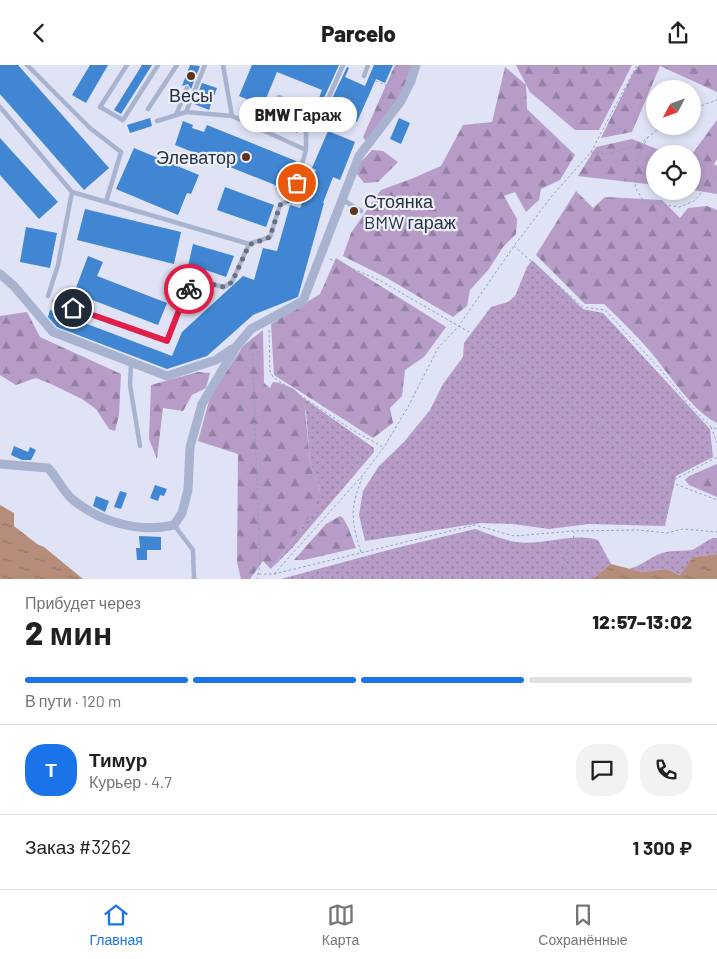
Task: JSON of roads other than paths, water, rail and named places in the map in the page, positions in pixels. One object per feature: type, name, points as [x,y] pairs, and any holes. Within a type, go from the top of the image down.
[{"type":"street","points":[[0,464],[48,468],[57,477],[63,489],[72,499],[102,518],[128,526],[159,528],[174,525],[182,513],[188,490],[190,447],[202,404],[236,347],[251,329],[303,301],[359,156],[401,101],[411,81],[416,65]]},
{"type":"street","points":[[0,274],[14,286],[53,332],[167,376],[216,360],[236,347]]},
{"type":"lane","points":[[27,65],[90,128],[121,152],[106,202]]},
{"type":"lane","points":[[128,65],[100,107],[123,120],[158,65]]},
{"type":"lane","points":[[148,109],[177,65]]},
{"type":"lane","points":[[186,112],[205,65]]},
{"type":"lane","points":[[223,65],[232,116]]},
{"type":"lane","points":[[317,124],[343,65]]},
{"type":"lane","points":[[364,76],[368,65]]},
{"type":"lane","points":[[176,115],[187,88]]},
{"type":"lane","points":[[0,107],[72,192],[249,245],[270,237],[280,205],[292,199],[306,150],[306,110],[279,97]]},
{"type":"lane","points":[[157,121],[186,112],[232,116],[306,150]]},
{"type":"lane","points":[[48,296],[58,265],[72,192]]},
{"type":"lane","points":[[343,200],[361,211]]},
{"type":"lane","points":[[54,301],[167,341],[187,290],[202,282],[224,287],[232,282],[249,245]]},
{"type":"lane","points":[[131,363],[130,385],[140,446]]},
{"type":"lane","points":[[174,525],[193,550],[194,579]]},
{"type":"water","points":[[0,505],[14,513],[14,526],[37,544],[44,547],[83,579],[0,579]]},
{"type":"water","points":[[717,554],[717,579],[592,579],[611,564],[642,572],[666,569],[680,575],[693,557]]},
{"type":"place","name":"Весы","points":[[191,76]]},
{"type":"place","name":"Элеватор","points":[[246,157]]},
{"type":"place","name":"BMW Гараж","points":[[297,183]]},
{"type":"place","name":"Стоянка BMW гараж","points":[[354,211]]}]
